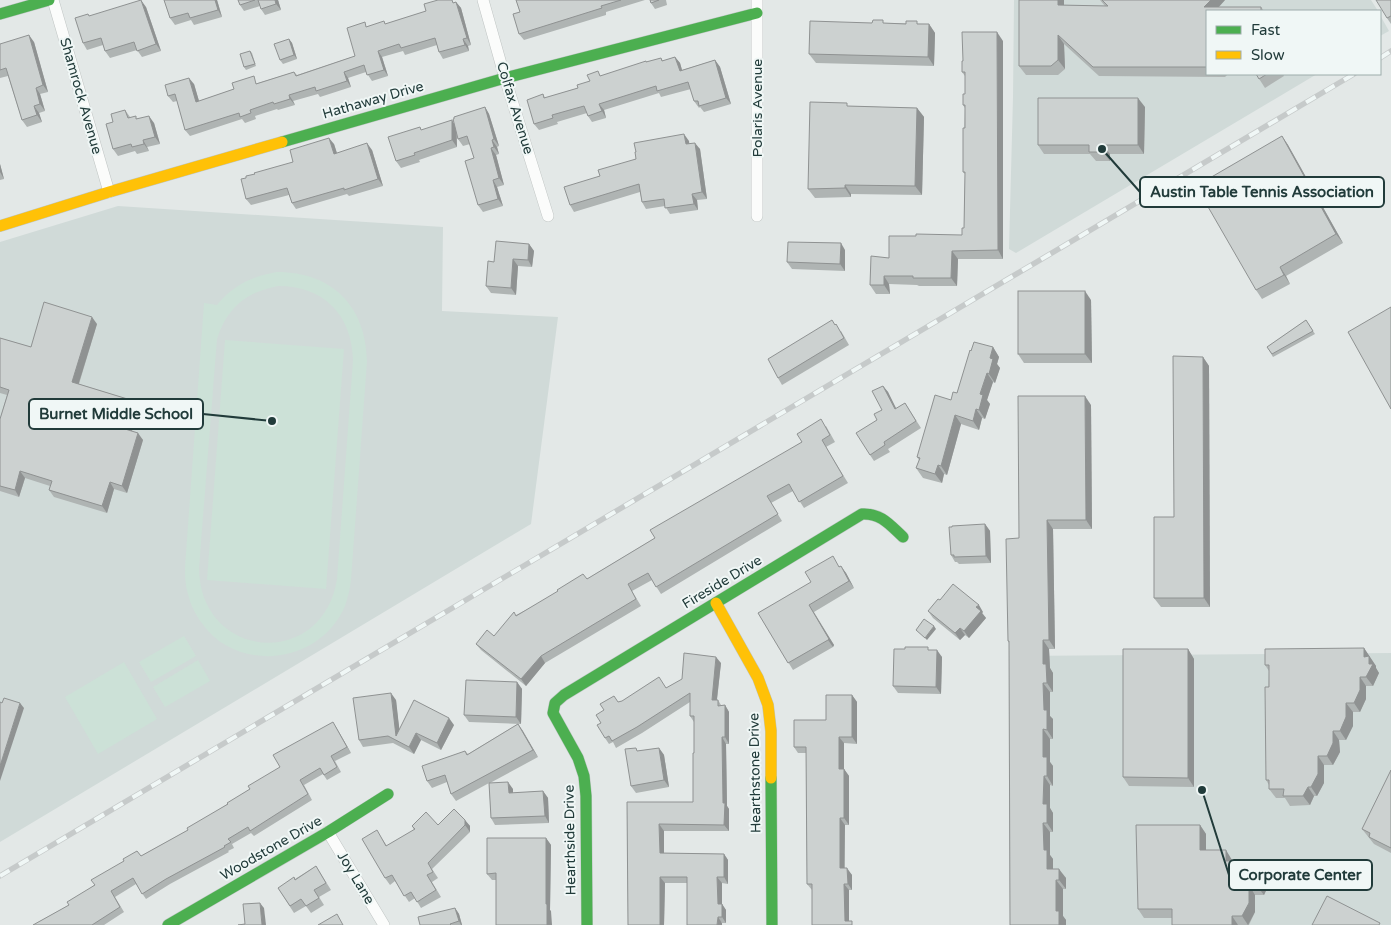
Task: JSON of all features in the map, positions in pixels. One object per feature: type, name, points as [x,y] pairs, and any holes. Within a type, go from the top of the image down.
[{"type":"street","points":[[0,14],[49,0]]},
{"type":"street","name":"Shamrock Avenue","points":[[53,0],[109,192]]},
{"type":"street","name":"Colfax Avenue","points":[[483,0],[548,216]]},
{"type":"street","name":"Polaris Avenue","points":[[757,0],[757,216]]},
{"type":"street","name":"Hathaway Drive","points":[[0,226],[109,192],[505,78],[756,13]]},
{"type":"street","name":"Fireside Drive","points":[[555,703],[564,695],[862,514],[871,513],[879,516],[903,537]]},
{"type":"street","name":"Hearthstone Drive","points":[[716,604],[758,678],[768,705],[771,731],[772,925]]},
{"type":"street","name":"Hearthside Drive","points":[[555,703],[553,713],[578,758],[584,776],[586,796],[587,925]]},
{"type":"street","name":"Woodstone Drive","points":[[176,923],[388,794]]},
{"type":"street","name":"Joy Lane","points":[[328,832],[384,925]]},
{"type":"shaded area","points":[[1014,0],[1371,0],[1377,10],[1206,10],[1206,75],[1315,75],[1016,253],[1009,249]]},
{"type":"shaded area","points":[[1381,17],[1389,31],[1381,35]]},
{"type":"shaded area","points":[[118,206],[443,227],[442,311],[558,317],[531,524],[0,842],[0,242]]},
{"type":"shaded area","points":[[1391,653],[1391,925],[1012,925],[1012,656]]},
{"type":"green space","points":[[277,272],[314,278],[342,296],[353,309],[360,324],[365,341],[367,361],[351,580],[346,603],[335,623],[307,647],[290,653],[272,656],[254,655],[236,650],[219,641],[199,620],[192,607],[185,580],[204,303],[217,305],[244,282]],"holes":[[[278,286],[294,287],[309,291],[332,306],[341,317],[351,344],[353,360],[337,579],[327,608],[310,629],[287,640],[263,642],[239,636],[219,622],[205,599],[199,568],[217,339],[226,318],[247,297],[256,292]]]},
{"type":"green space","points":[[225,340],[344,349],[326,589],[207,580]]},
{"type":"green space","points":[[184,636],[196,656],[151,682],[139,662]]},
{"type":"green space","points":[[198,660],[210,681],[165,707],[153,687]]},
{"type":"green space","points":[[124,662],[157,719],[98,754],[65,697]]},
{"type":"building","points":[[141,0],[156,44],[137,51],[134,42],[105,51],[101,38],[83,43],[75,18],[88,14],[89,16]]},
{"type":"building","points":[[164,0],[215,0],[218,10],[190,18],[188,13],[170,18]]},
{"type":"building","points":[[238,0],[255,0],[240,5]]},
{"type":"building","points":[[258,0],[275,0],[276,4],[261,9]]},
{"type":"building","points":[[438,0],[452,0],[453,3],[456,2],[467,38],[463,39],[465,45],[439,52],[435,38],[401,48],[399,44],[378,51],[384,70],[367,75],[364,65],[344,72],[347,81],[316,91],[315,87],[289,95],[290,99],[274,104],[273,102],[250,110],[251,113],[240,117],[239,113],[185,130],[175,94],[168,96],[165,85],[189,78],[196,102],[234,89],[232,83],[254,76],[256,84],[294,72],[296,76],[355,56],[347,28],[365,22],[366,27],[384,21],[385,24],[426,11],[424,4]]},
{"type":"building","points":[[516,0],[621,0],[601,6],[602,8],[519,34],[513,14],[520,12]]},
{"type":"building","points":[[1019,0],[1058,0],[1058,5],[1108,6],[1102,0],[1211,0],[1204,7],[1261,7],[1261,10],[1206,10],[1206,67],[1093,67],[1058,35],[1058,60],[1051,66],[1019,66]]},
{"type":"building","points":[[1376,0],[1391,0],[1391,16],[1387,18]]},
{"type":"building","points":[[873,20],[883,20],[883,23],[906,24],[906,21],[917,21],[917,24],[929,24],[928,57],[809,54],[810,21],[872,23]]},
{"type":"building","points":[[962,32],[997,32],[998,250],[952,251],[951,278],[884,276],[884,285],[870,285],[871,256],[889,258],[889,236],[916,236],[916,234],[962,235],[962,228],[964,228],[965,172],[963,172],[963,128],[965,128],[965,105],[963,105],[963,94],[965,94],[965,72],[962,72]]},
{"type":"building","points":[[29,35],[43,85],[36,88],[40,104],[34,106],[37,115],[22,120],[6,68],[0,70],[0,44]]},
{"type":"building","points":[[289,39],[294,55],[280,60],[274,44]]},
{"type":"building","points":[[250,51],[255,64],[244,67],[240,54]]},
{"type":"building","points":[[675,57],[680,71],[715,60],[726,98],[699,106],[698,101],[694,101],[688,82],[657,91],[656,86],[599,104],[602,111],[588,116],[584,106],[552,115],[553,118],[534,124],[527,100],[543,94],[544,98],[578,88],[577,85],[590,81],[587,75],[598,71],[600,76],[646,61],[661,58],[662,61]]},
{"type":"building","points":[[1257,75],[1265,75],[1259,79]]},
{"type":"building","points":[[1038,98],[1138,98],[1138,145],[1103,145],[1103,152],[1089,152],[1089,145],[1038,145]]},
{"type":"building","points":[[810,102],[847,103],[847,106],[917,108],[915,186],[845,185],[845,188],[808,189]]},
{"type":"building","points":[[485,107],[494,139],[492,140],[494,147],[491,148],[499,178],[493,180],[498,199],[478,205],[465,161],[474,158],[467,136],[458,139],[453,119],[454,117]]},
{"type":"building","points":[[125,110],[128,118],[136,116],[136,119],[149,116],[155,137],[143,140],[144,144],[132,147],[131,144],[113,149],[106,124],[113,122],[111,114]]},
{"type":"building","points":[[452,120],[452,140],[396,161],[388,137],[420,127],[421,130]]},
{"type":"building","points":[[684,134],[686,144],[695,143],[702,192],[692,194],[694,204],[665,208],[664,199],[642,202],[639,184],[570,205],[564,187],[600,176],[598,170],[636,159],[634,143]]},
{"type":"building","points":[[1282,136],[1336,234],[1280,267],[1284,275],[1256,290],[1196,186]]},
{"type":"building","points":[[329,138],[334,154],[367,143],[378,179],[292,203],[287,188],[246,199],[241,179],[254,173],[293,162],[290,150]]},
{"type":"building","points":[[496,241],[529,244],[528,260],[513,259],[511,288],[486,286],[488,261],[494,262]]},
{"type":"building","points":[[788,242],[841,243],[840,264],[787,262]]},
{"type":"building","points":[[1018,291],[1085,291],[1085,354],[1018,354]]},
{"type":"building","points":[[44,302],[92,317],[72,382],[134,401],[125,429],[138,433],[122,486],[110,482],[102,506],[49,490],[52,481],[20,471],[15,490],[0,486],[0,419],[9,390],[0,387],[0,338],[31,347]]},
{"type":"building","points":[[1391,307],[1391,409],[1348,332]]},
{"type":"building","points":[[832,320],[844,338],[778,378],[768,359]]},
{"type":"building","points":[[1306,320],[1313,331],[1272,354],[1267,347]]},
{"type":"building","points":[[974,342],[993,347],[990,358],[993,359],[980,394],[983,395],[979,410],[976,409],[973,421],[955,415],[941,466],[938,465],[935,474],[916,468],[920,458],[917,457],[935,395],[951,400],[953,392],[957,393]]},
{"type":"building","points":[[1173,356],[1203,357],[1204,598],[1154,598],[1154,517],[1174,517]]},
{"type":"building","points":[[883,386],[895,409],[905,403],[916,421],[884,442],[885,445],[870,455],[856,433],[877,420],[874,414],[882,410],[872,391]]},
{"type":"building","points":[[1018,396],[1085,396],[1086,520],[1047,520],[1049,640],[1043,640],[1043,664],[1046,664],[1047,683],[1043,683],[1044,710],[1047,710],[1047,730],[1043,729],[1043,757],[1047,757],[1047,776],[1044,776],[1043,804],[1047,804],[1047,823],[1043,823],[1044,850],[1047,850],[1047,869],[1059,869],[1059,880],[1056,880],[1056,911],[1059,911],[1059,925],[1010,925],[1009,641],[1006,539],[1019,538]]},
{"type":"building","points":[[821,419],[830,435],[822,440],[843,476],[799,502],[789,484],[767,496],[778,514],[656,587],[648,573],[628,584],[636,599],[541,656],[521,679],[476,644],[487,630],[494,636],[514,612],[516,616],[583,574],[587,579],[655,538],[650,530],[802,442],[797,434]]},
{"type":"building","points":[[985,524],[986,556],[954,557],[954,555],[951,555],[949,527]]},
{"type":"building","points":[[833,556],[849,581],[809,605],[829,639],[788,663],[758,613],[811,582],[805,572]]},
{"type":"building","points":[[953,584],[979,605],[976,607],[981,611],[964,631],[960,628],[955,633],[928,611]]},
{"type":"building","points":[[924,619],[934,626],[925,638],[916,630]]},
{"type":"building","points":[[905,647],[928,647],[928,650],[937,650],[936,687],[893,686],[894,649],[905,649]]},
{"type":"building","points":[[1364,648],[1364,657],[1369,656],[1369,664],[1373,664],[1366,677],[1360,677],[1360,690],[1354,703],[1346,703],[1346,717],[1340,731],[1333,731],[1333,743],[1327,756],[1318,756],[1318,774],[1311,787],[1308,787],[1303,796],[1283,796],[1284,789],[1269,789],[1269,780],[1266,780],[1265,687],[1269,687],[1269,665],[1265,665],[1265,649]]},
{"type":"building","points":[[1123,649],[1188,649],[1188,778],[1123,777]]},
{"type":"building","points":[[684,653],[716,657],[712,700],[718,700],[718,706],[725,705],[725,737],[722,737],[724,825],[659,824],[660,853],[724,854],[724,877],[717,877],[718,904],[722,904],[722,917],[718,917],[717,925],[687,925],[687,877],[660,877],[660,925],[628,925],[627,802],[693,802],[694,716],[690,716],[690,693],[612,741],[609,736],[605,738],[597,725],[601,723],[596,715],[604,710],[600,704],[614,696],[618,702],[622,701],[659,677],[666,688],[682,679]]},
{"type":"building","points":[[466,680],[517,682],[516,717],[464,715]]},
{"type":"building","points":[[391,693],[396,736],[414,700],[449,718],[437,743],[416,733],[409,747],[388,736],[359,740],[353,698]]},
{"type":"building","points":[[826,695],[852,695],[852,737],[839,737],[839,769],[844,769],[844,818],[840,818],[840,868],[847,868],[848,884],[844,884],[845,921],[852,921],[852,925],[812,925],[812,884],[807,884],[806,747],[794,747],[794,720],[826,720]]},
{"type":"building","points":[[4,698],[20,703],[0,766],[0,702],[2,703]]},
{"type":"building","points":[[333,722],[347,747],[331,756],[337,767],[324,775],[320,768],[300,780],[308,794],[250,831],[248,827],[228,839],[231,842],[225,847],[142,894],[133,878],[111,891],[120,907],[92,925],[33,925],[69,905],[67,902],[95,885],[91,880],[124,861],[123,859],[137,851],[141,856],[188,830],[187,828],[228,804],[250,789],[248,786],[280,767],[273,755]]},
{"type":"building","points":[[518,724],[533,750],[451,794],[445,775],[427,781],[422,766],[465,751],[467,755]]},
{"type":"building","points":[[636,748],[637,751],[659,748],[664,780],[631,786],[625,749]]},
{"type":"building","points":[[1391,770],[1391,848],[1369,837],[1370,833],[1362,829]]},
{"type":"building","points":[[508,782],[509,793],[543,791],[545,816],[491,818],[489,783]]},
{"type":"building","points":[[454,809],[465,820],[465,825],[428,863],[433,872],[427,875],[436,890],[417,902],[411,892],[404,896],[392,875],[385,878],[362,839],[377,830],[386,846],[415,829],[412,826],[426,812],[438,825]]},
{"type":"building","points":[[1136,825],[1200,825],[1200,850],[1226,850],[1226,861],[1261,861],[1261,871],[1264,871],[1257,886],[1249,885],[1249,903],[1242,916],[1232,916],[1232,925],[1172,925],[1172,909],[1138,909]]},
{"type":"building","points":[[487,838],[546,838],[547,925],[496,925],[496,873],[487,874]]},
{"type":"building","points":[[316,866],[326,883],[314,890],[319,898],[306,906],[301,899],[290,906],[278,888],[294,877],[295,880]]},
{"type":"building","points":[[1327,896],[1380,923],[1379,925],[1312,925]]},
{"type":"building","points":[[260,903],[262,925],[238,925],[245,924],[243,904]]},
{"type":"building","points":[[455,908],[459,921],[451,925],[420,925],[418,917]]},
{"type":"building","points":[[337,914],[343,925],[318,925]]},
{"type":"railway","points":[[1381,57],[1391,51]]},
{"type":"railway","points":[[0,876],[1352,75]]},
{"type":"traffic: fast","points":[[0,14],[49,0]]},
{"type":"traffic: fast","points":[[282,142],[505,78],[757,13]]},
{"type":"traffic: fast","points":[[587,925],[586,796],[584,776],[578,758],[553,713],[555,703],[564,695],[862,514],[875,515],[889,524],[903,537]]},
{"type":"traffic: fast","points":[[771,778],[772,925]]},
{"type":"traffic: fast","points":[[168,925],[328,832],[388,794]]},
{"type":"traffic: slow","points":[[0,226],[282,142]]},
{"type":"traffic: slow","points":[[716,603],[758,678],[768,705],[771,731],[771,778]]},
{"type":"place","name":"Austin Table Tennis Association","points":[[1102,149]]},
{"type":"place","name":"Burnet Middle School","points":[[272,421]]},
{"type":"place","name":"Corporate Center","points":[[1202,790]]}]
